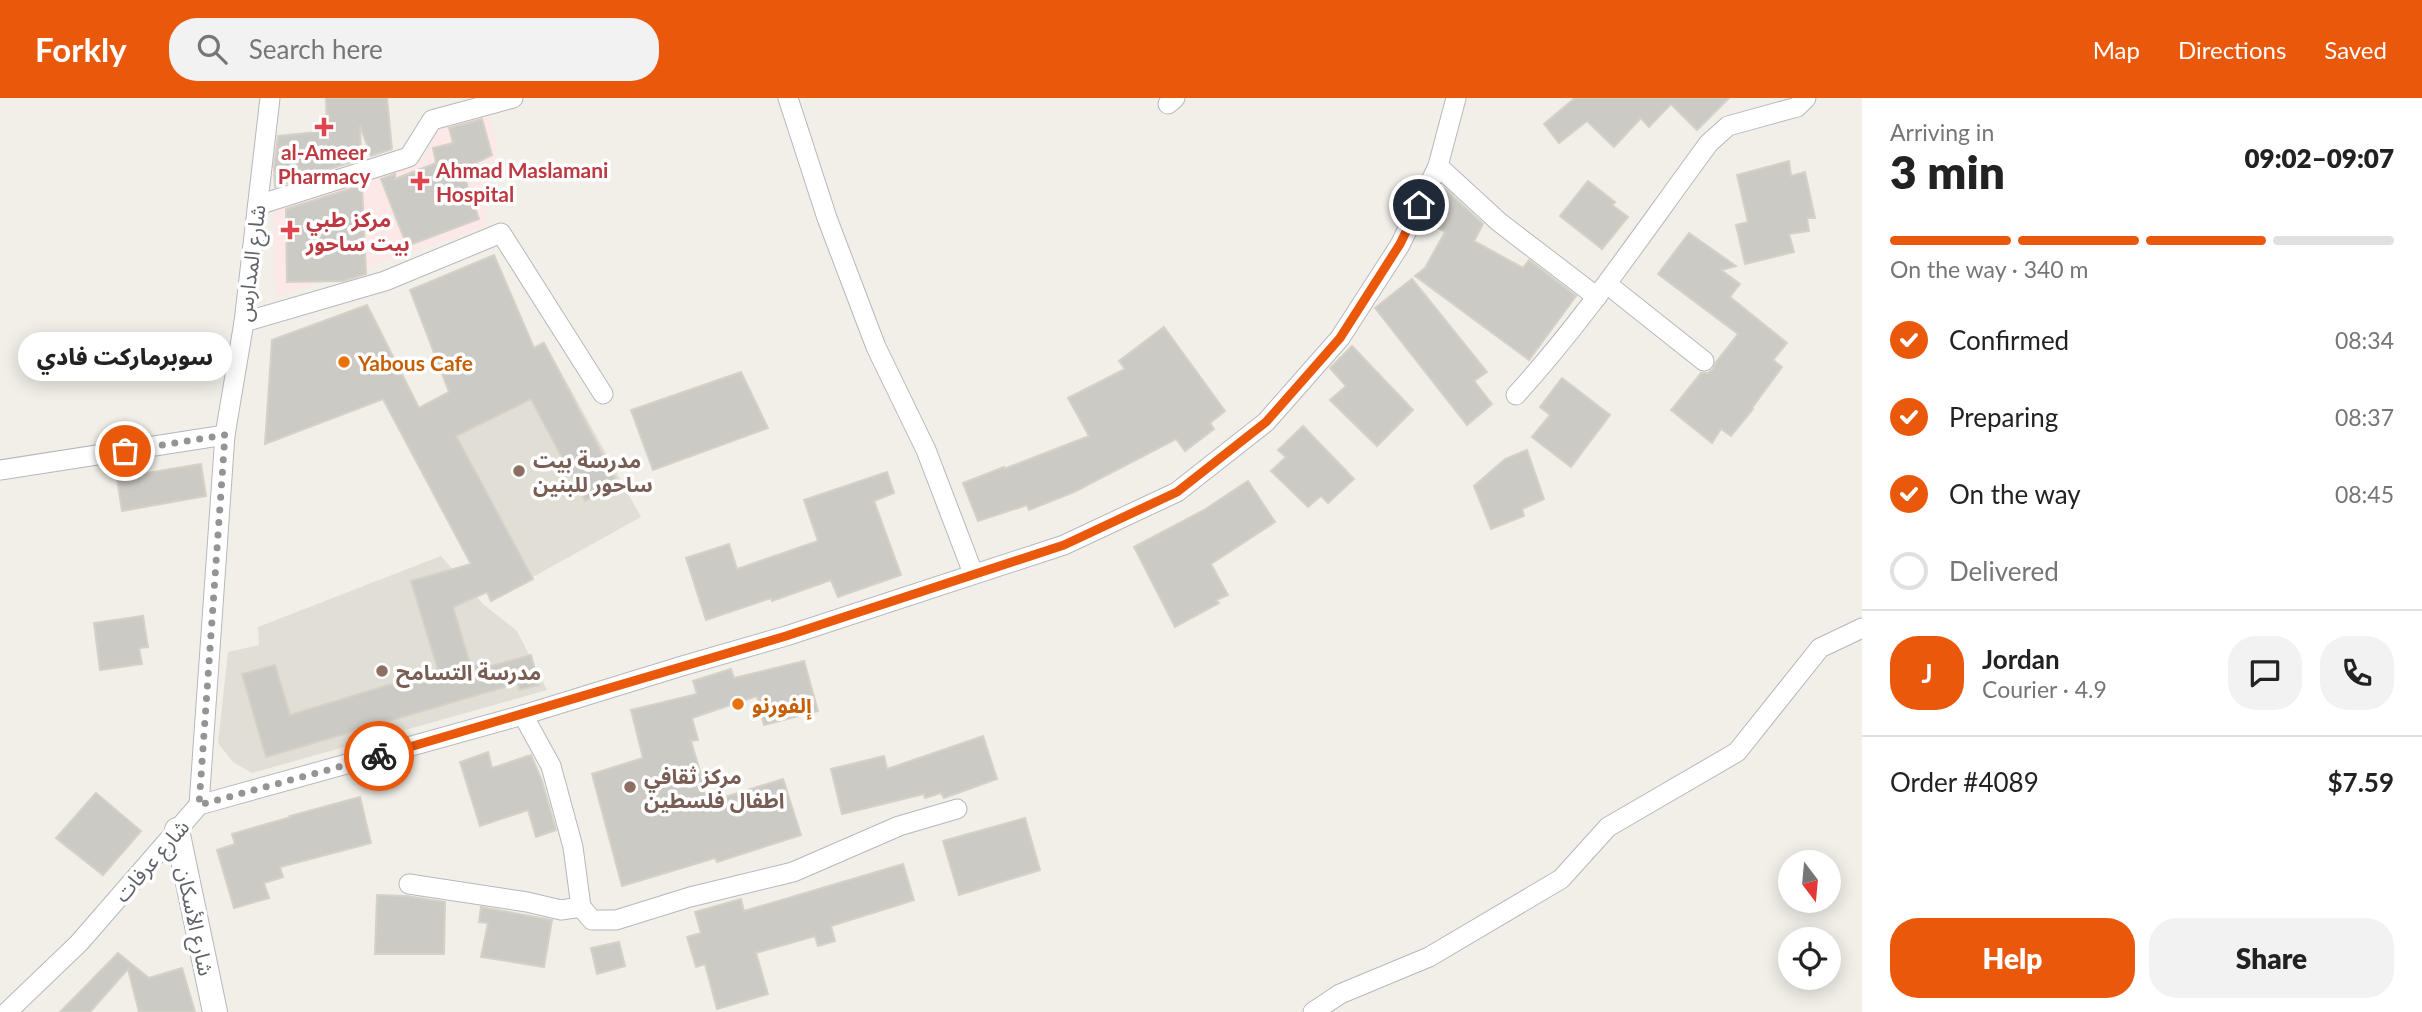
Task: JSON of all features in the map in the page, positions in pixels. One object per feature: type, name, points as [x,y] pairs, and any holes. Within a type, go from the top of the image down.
[{"type":"street","name":"شارع المدارس","points":[[199,805],[225,435],[244,322],[270,98]]},
{"type":"street","points":[[258,205],[409,157],[432,120],[513,98]]},
{"type":"street","points":[[788,98],[827,218],[876,347],[926,450],[973,573]]},
{"type":"street","name":"شارع عرفات","points":[[7,1012],[79,943],[199,805],[523,715],[786,636],[1064,545],[1177,492],[1266,422],[1340,338],[1400,244],[1438,166],[1456,98]]},
{"type":"street","points":[[1516,395],[1550,357],[1602,290],[1709,143],[1728,126],[1797,107],[1805,98]]},
{"type":"street","points":[[1438,166],[1499,222],[1704,361]]},
{"type":"street","points":[[244,322],[385,281],[501,233],[603,394]]},
{"type":"street","points":[[0,470],[225,435]]},
{"type":"street","points":[[1313,1012],[1340,994],[1429,957],[1561,879],[1608,827],[1737,752],[1820,648],[1862,628]]},
{"type":"street","points":[[523,715],[551,766],[573,847],[581,907],[592,920],[616,920],[690,897],[793,872],[898,826],[957,810]]},
{"type":"street","name":"شارع الأسكان","points":[[177,830],[215,1012]]},
{"type":"street","points":[[409,884],[527,902],[561,910],[581,907]]},
{"type":"shaded area","name":"Ahmad Maslamani Hospital","points":[[489,111],[497,144],[485,227],[275,297],[273,204],[425,158],[440,122]]},
{"type":"shaded area","name":"مدرسة بيت ساحور للبنين","points":[[544,341],[641,517],[495,598],[396,424]]},
{"type":"shaded area","name":"مدرسة التسامح","points":[[441,556],[483,604],[517,631],[547,690],[252,773],[233,762],[218,743],[228,652],[259,645],[258,627]]},
{"type":"building","points":[[326,98],[387,98],[392,149],[371,156],[360,126],[361,159],[275,187],[274,167],[278,136],[327,131]]},
{"type":"building","points":[[1575,98],[1729,98],[1697,130],[1671,104],[1649,127],[1641,118],[1614,147],[1587,121],[1559,143],[1544,124]]},
{"type":"building","points":[[482,119],[492,155],[462,170],[479,219],[407,246],[381,179],[395,174],[395,179],[436,163],[433,148],[453,143],[449,128]]},
{"type":"building","points":[[1789,161],[1791,176],[1805,172],[1815,218],[1807,218],[1809,231],[1789,234],[1794,252],[1745,264],[1736,225],[1748,222],[1737,175]]},
{"type":"building","points":[[1588,181],[1615,202],[1612,205],[1628,217],[1602,249],[1560,216]]},
{"type":"building","points":[[362,185],[366,274],[343,281],[287,282],[286,209]]},
{"type":"building","points":[[1445,189],[1483,224],[1474,241],[1523,268],[1529,260],[1576,296],[1529,360],[1415,276],[1425,268],[1445,232],[1427,221]]},
{"type":"building","points":[[1689,233],[1736,266],[1721,270],[1740,284],[1730,297],[1787,343],[1773,360],[1782,367],[1753,409],[1731,436],[1721,429],[1712,443],[1671,410],[1701,373],[1708,373],[1713,369],[1738,334],[1658,274]]},
{"type":"building","points":[[494,255],[534,348],[544,343],[618,484],[585,501],[531,399],[456,436],[533,579],[491,601],[487,592],[453,607],[471,667],[483,663],[484,668],[531,655],[539,685],[519,690],[518,683],[266,757],[242,674],[275,665],[290,715],[438,670],[411,581],[471,564],[383,399],[265,444],[272,340],[367,305],[419,408],[449,392],[410,290]]},
{"type":"building","points":[[1412,279],[1487,372],[1474,381],[1492,404],[1467,425],[1375,308]]},
{"type":"building","points":[[1164,327],[1225,411],[1210,423],[1214,429],[1185,451],[1176,439],[1074,492],[1029,510],[1027,505],[978,521],[963,483],[1089,436],[1068,398],[1125,369],[1119,361]]},
{"type":"building","points":[[1352,346],[1413,410],[1377,446],[1330,400],[1346,386],[1330,368]]},
{"type":"building","points":[[741,372],[768,428],[653,470],[631,410]]},
{"type":"building","points":[[1562,378],[1610,415],[1571,467],[1532,437],[1550,415],[1540,407]]},
{"type":"building","points":[[1303,426],[1354,479],[1328,503],[1321,496],[1308,507],[1271,471],[1286,457],[1278,450]]},
{"type":"building","points":[[1527,450],[1544,499],[1522,509],[1524,516],[1491,529],[1474,486],[1505,459]]},
{"type":"building","points":[[201,464],[206,496],[122,511],[117,478]]},
{"type":"building","points":[[887,472],[894,493],[874,501],[901,575],[838,597],[831,580],[706,620],[686,558],[729,544],[737,569],[818,541],[804,500]]},
{"type":"building","points":[[1248,481],[1275,522],[1211,564],[1228,595],[1216,600],[1219,603],[1175,627],[1134,547],[1204,510]]},
{"type":"building","points":[[143,616],[148,647],[139,648],[142,664],[100,670],[94,623]]},
{"type":"building","points":[[804,661],[818,711],[764,725],[757,696],[692,718],[698,740],[691,741],[709,802],[783,779],[801,835],[717,862],[715,858],[622,886],[592,774],[643,758],[631,710],[697,694],[693,681],[731,669],[734,678]]},
{"type":"building","points":[[983,736],[997,779],[944,798],[941,793],[925,798],[924,794],[842,814],[831,769],[884,756],[887,769]]},
{"type":"building","points":[[488,752],[492,768],[531,755],[542,781],[556,830],[536,837],[528,810],[480,826],[460,762]]},
{"type":"building","points":[[96,793],[141,831],[103,875],[56,838]]},
{"type":"building","points":[[360,797],[371,843],[280,867],[283,877],[264,883],[269,898],[234,908],[217,850],[235,844],[232,834]]},
{"type":"building","points":[[1025,818],[1040,870],[959,895],[943,841]]},
{"type":"building","points":[[903,864],[914,900],[831,926],[835,941],[818,946],[815,936],[756,953],[768,994],[717,1009],[705,964],[696,967],[687,937],[701,933],[695,912],[741,899],[744,911]]},
{"type":"building","points":[[377,895],[445,902],[444,954],[375,954]]},
{"type":"building","points":[[481,907],[552,920],[544,967],[481,957],[488,923],[479,922]]},
{"type":"building","points":[[619,942],[625,966],[597,974],[591,948]]},
{"type":"building","points":[[118,953],[149,978],[182,968],[195,1012],[139,1012],[128,969],[90,1012],[60,1012]]},
{"type":"way so far","points":[[125,451],[225,435],[199,805],[379,756]]},
{"type":"place","name":"al-Ameer Pharmacy","points":[[324,127]]},
{"type":"place","name":"Ahmad Maslamani Hospital","points":[[420,181]]},
{"type":"place","name":"مركز طبي بيت ساحور","points":[[290,230]]},
{"type":"place","name":"Yabous Cafe","points":[[344,362]]},
{"type":"place","name":"سوبرماركت فادي","points":[[125,451]]},
{"type":"place","name":"مدرسة بيت ساحور للبنين","points":[[519,471]]},
{"type":"place","name":"مدرسة التسامح","points":[[382,671]]},
{"type":"place","name":"إلفورنو","points":[[738,704]]},
{"type":"place","name":"مركز ثقافي اطفال فلسطين","points":[[630,787]]},
{"type":"route","points":[[379,756],[786,636],[1064,545],[1177,492],[1266,422],[1340,338],[1400,244],[1419,205]]}]
